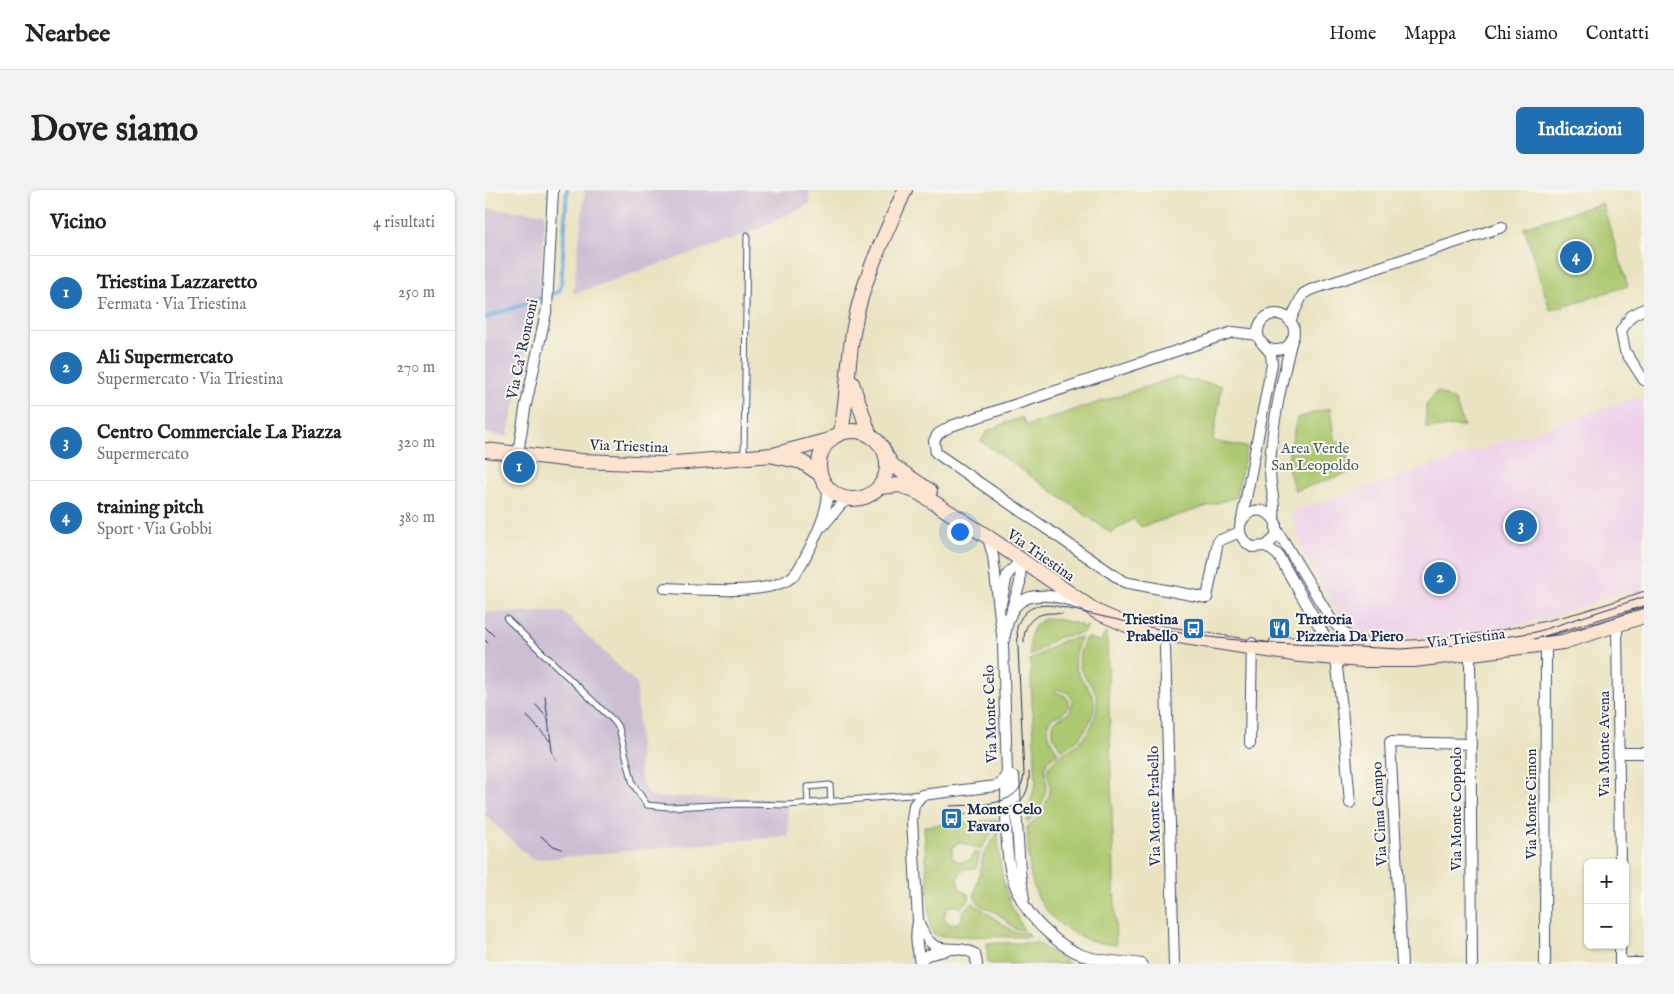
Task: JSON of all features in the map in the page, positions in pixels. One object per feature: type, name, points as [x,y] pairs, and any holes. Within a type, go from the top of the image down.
[{"type":"street","name":"Via Ca' Ronconi","points":[[518,454],[525,409],[547,308],[553,190]]},
{"type":"street","points":[[841,432],[850,375],[851,345],[859,301],[905,190]]},
{"type":"street","points":[[1329,647],[1338,634],[1277,530],[1274,519],[1275,504],[1270,479],[1271,458],[1293,333],[1290,321],[1299,300],[1310,290],[1502,227]]},
{"type":"street","points":[[1641,310],[1627,321],[1621,331],[1625,351],[1641,376]]},
{"type":"street","points":[[1277,530],[1272,542],[1266,546],[1251,547],[1239,532],[1272,364],[1271,354],[1258,335],[1260,324],[1268,316],[1280,315],[1290,321]]},
{"type":"street","points":[[1239,532],[1218,541],[1207,598],[1124,582],[936,452],[934,442],[938,434],[951,426],[1177,350],[1233,332],[1258,335]]},
{"type":"street","points":[[1264,345],[1276,350],[1283,348],[1292,339]]},
{"type":"street","points":[[850,375],[869,433]]},
{"type":"street","points":[[819,531],[843,503],[867,496],[880,487],[885,478],[887,457],[883,447],[869,433],[860,430],[841,432],[829,440],[820,456],[820,474],[828,488],[839,496],[852,499]]},
{"type":"street","name":"Via Triestina","points":[[485,450],[626,463],[683,463],[773,456],[829,440]]},
{"type":"street","name":"Via Triestina","points":[[773,456],[802,462],[820,474]]},
{"type":"street","name":"Via Triestina","points":[[887,457],[892,465],[970,517],[984,535],[1097,612],[1133,626],[1198,639],[1252,645],[1329,647],[1437,646],[1537,632],[1644,599]]},
{"type":"street","points":[[880,487],[897,485],[908,488],[984,535]]},
{"type":"street","points":[[665,588],[759,589],[777,585],[793,575],[801,566],[819,531],[827,509],[828,488]]},
{"type":"street","points":[[1241,520],[1246,515],[1257,510],[1269,513],[1274,519]]},
{"type":"street","name":"Via Monte Celo","points":[[926,794],[992,787],[1005,777],[1003,644],[993,556],[984,535]]},
{"type":"street","points":[[1266,546],[1278,555],[1329,647],[1350,803]]},
{"type":"street","name":"Via Monte Celo","points":[[999,620],[1007,575],[1021,560]]},
{"type":"street","name":"Via Monte Celo","points":[[1003,644],[1020,583],[1021,560]]},
{"type":"street","points":[[1011,612],[1020,602],[1044,596],[1064,598],[1097,612]]},
{"type":"street","name":"Via Triestina","points":[[1252,645],[1279,652],[1329,647],[1401,661],[1572,640],[1618,629],[1644,616]]},
{"type":"street","points":[[1331,622],[1346,635],[1375,647]]},
{"type":"street","name":"Via Monte Avena","points":[[1618,629],[1620,859]]},
{"type":"street","name":"Via Monte Cimon","points":[[1545,964],[1546,644]]},
{"type":"street","points":[[1250,743],[1252,645]]},
{"type":"street","name":"Via Monte Prabello","points":[[1165,647],[1174,964]]},
{"type":"street","name":"Via Monte Coppolo","points":[[1470,654],[1472,964]]},
{"type":"street","name":"Via Cima Campo","points":[[1402,964],[1390,742],[1471,744]]},
{"type":"street","points":[[1619,753],[1644,752]]},
{"type":"street","points":[[1005,777],[1014,777],[1019,871],[1025,905],[1042,927],[1068,948],[1093,958],[1142,964]]},
{"type":"street","points":[[926,794],[916,801],[913,814],[918,921],[916,931],[917,955],[920,962],[927,955],[944,951],[971,952],[975,954],[977,964]]},
{"type":"street","points":[[918,921],[926,939],[944,951]]},
{"type":"street","points":[[1620,949],[1620,964],[1644,964]]},
{"type":"lane","points":[[744,458],[747,236]]},
{"type":"lane","points":[[507,619],[613,720],[619,728],[633,784],[647,805],[668,807],[808,804],[926,794]]},
{"type":"lane","points":[[808,804],[807,787],[830,785],[831,802]]},
{"type":"shaded area","points":[[585,190],[809,190],[810,204],[753,232],[573,294]]},
{"type":"shaded area","points":[[485,208],[545,213],[541,289],[507,437],[485,433]]},
{"type":"shaded area","points":[[1638,397],[1644,402],[1644,591],[1632,596],[1628,590],[1540,621],[1491,630],[1438,636],[1388,637],[1361,632],[1337,611],[1304,554],[1291,512]]},
{"type":"shaded area","points":[[485,612],[563,612],[637,684],[640,774],[642,784],[649,794],[655,797],[787,799],[789,836],[532,860],[485,815]]},
{"type":"green space","points":[[1602,203],[1628,286],[1550,310],[1524,227]]},
{"type":"green space","points":[[1176,377],[1222,386],[1213,441],[1247,447],[1236,497],[1141,527],[1133,519],[1111,533],[981,441],[988,430],[1022,417],[1026,426]]},
{"type":"green space","points":[[1437,391],[1455,401],[1464,426],[1426,428],[1426,405]]},
{"type":"green space","name":"Area Verde San Leopoldo","points":[[1330,408],[1334,439],[1347,445],[1348,473],[1295,491],[1287,464],[1297,418]]},
{"type":"green space","points":[[1049,618],[1080,624],[1082,628],[1088,626],[1083,633],[1059,637],[1030,656],[1031,637],[1034,627],[1042,620]]},
{"type":"green space","points":[[1105,633],[1107,635],[1116,945],[1087,939],[1074,933],[1062,926],[1042,905],[1031,877],[1027,827],[1036,820],[1047,802],[1050,790],[1049,766],[1055,759],[1079,743],[1088,733],[1094,720],[1097,696],[1081,671],[1079,663],[1080,652],[1085,639],[1090,638],[1101,642]]},
{"type":"green space","points":[[1080,637],[1075,656],[1076,668],[1079,676],[1092,694],[1094,710],[1082,735],[1068,747],[1061,750],[1053,735],[1053,722],[1070,712],[1073,702],[1069,693],[1056,689],[1055,692],[1066,696],[1069,705],[1062,713],[1053,717],[1048,724],[1050,738],[1058,753],[1046,765],[1044,798],[1037,812],[1027,823],[1028,809],[1036,783],[1030,660],[1062,641]]},
{"type":"green space","points":[[998,820],[998,827],[993,831],[981,849],[958,842],[952,848],[952,858],[960,862],[971,860],[974,852],[980,854],[976,868],[963,869],[958,878],[959,888],[969,895],[969,900],[960,908],[948,906],[944,917],[949,924],[957,923],[962,919],[962,911],[973,903],[1014,932],[1027,933],[1031,937],[937,936],[933,933],[930,925],[924,826]]},
{"type":"green space","points":[[998,832],[1003,882],[1011,905],[1024,930],[1015,929],[997,913],[981,906],[974,897],[984,853]]},
{"type":"green space","points":[[987,943],[1037,943],[1070,964],[988,964]]},
{"type":"waterway","points":[[485,318],[558,292],[561,286],[567,190]]},
{"type":"tram line","points":[[950,806],[996,802],[1006,799],[1015,793],[1021,785],[1024,774],[1017,627],[1023,615],[1037,606],[1056,606],[1167,631],[1217,638],[1271,643],[1401,649],[1452,645],[1536,632],[1644,597]]},
{"type":"tram line","points":[[1535,639],[1644,606]]},
{"type":"tram line","points":[[1024,642],[1024,634],[1027,627],[1035,617],[1047,613],[1062,614]]},
{"type":"tram line","points":[[485,627],[494,636]]},
{"type":"tram line","points":[[485,640],[488,643]]},
{"type":"tram line","points":[[545,696],[552,751],[556,760]]},
{"type":"tram line","points":[[536,705],[549,720]]},
{"type":"tram line","points":[[527,716],[550,741]]},
{"type":"tram line","points":[[951,815],[1004,810],[1015,805],[1023,798],[1028,787],[1029,772]]},
{"type":"tram line","points":[[541,836],[551,845],[562,849]]},
{"type":"place","name":"training pitch","points":[[1576,257]]},
{"type":"place","name":"Triestina Lazzaretto","points":[[519,467]]},
{"type":"place","name":"Centro Commerciale La Piazza","points":[[1521,526]]},
{"type":"place","name":"Ali Supermercato","points":[[1440,578]]},
{"type":"place","name":"Triestina Prabello","points":[[1194,628]]},
{"type":"place","name":"Trattoria Pizzeria Da Piero","points":[[1280,628]]},
{"type":"place","name":"Monte Celo Favaro","points":[[951,818]]}]
